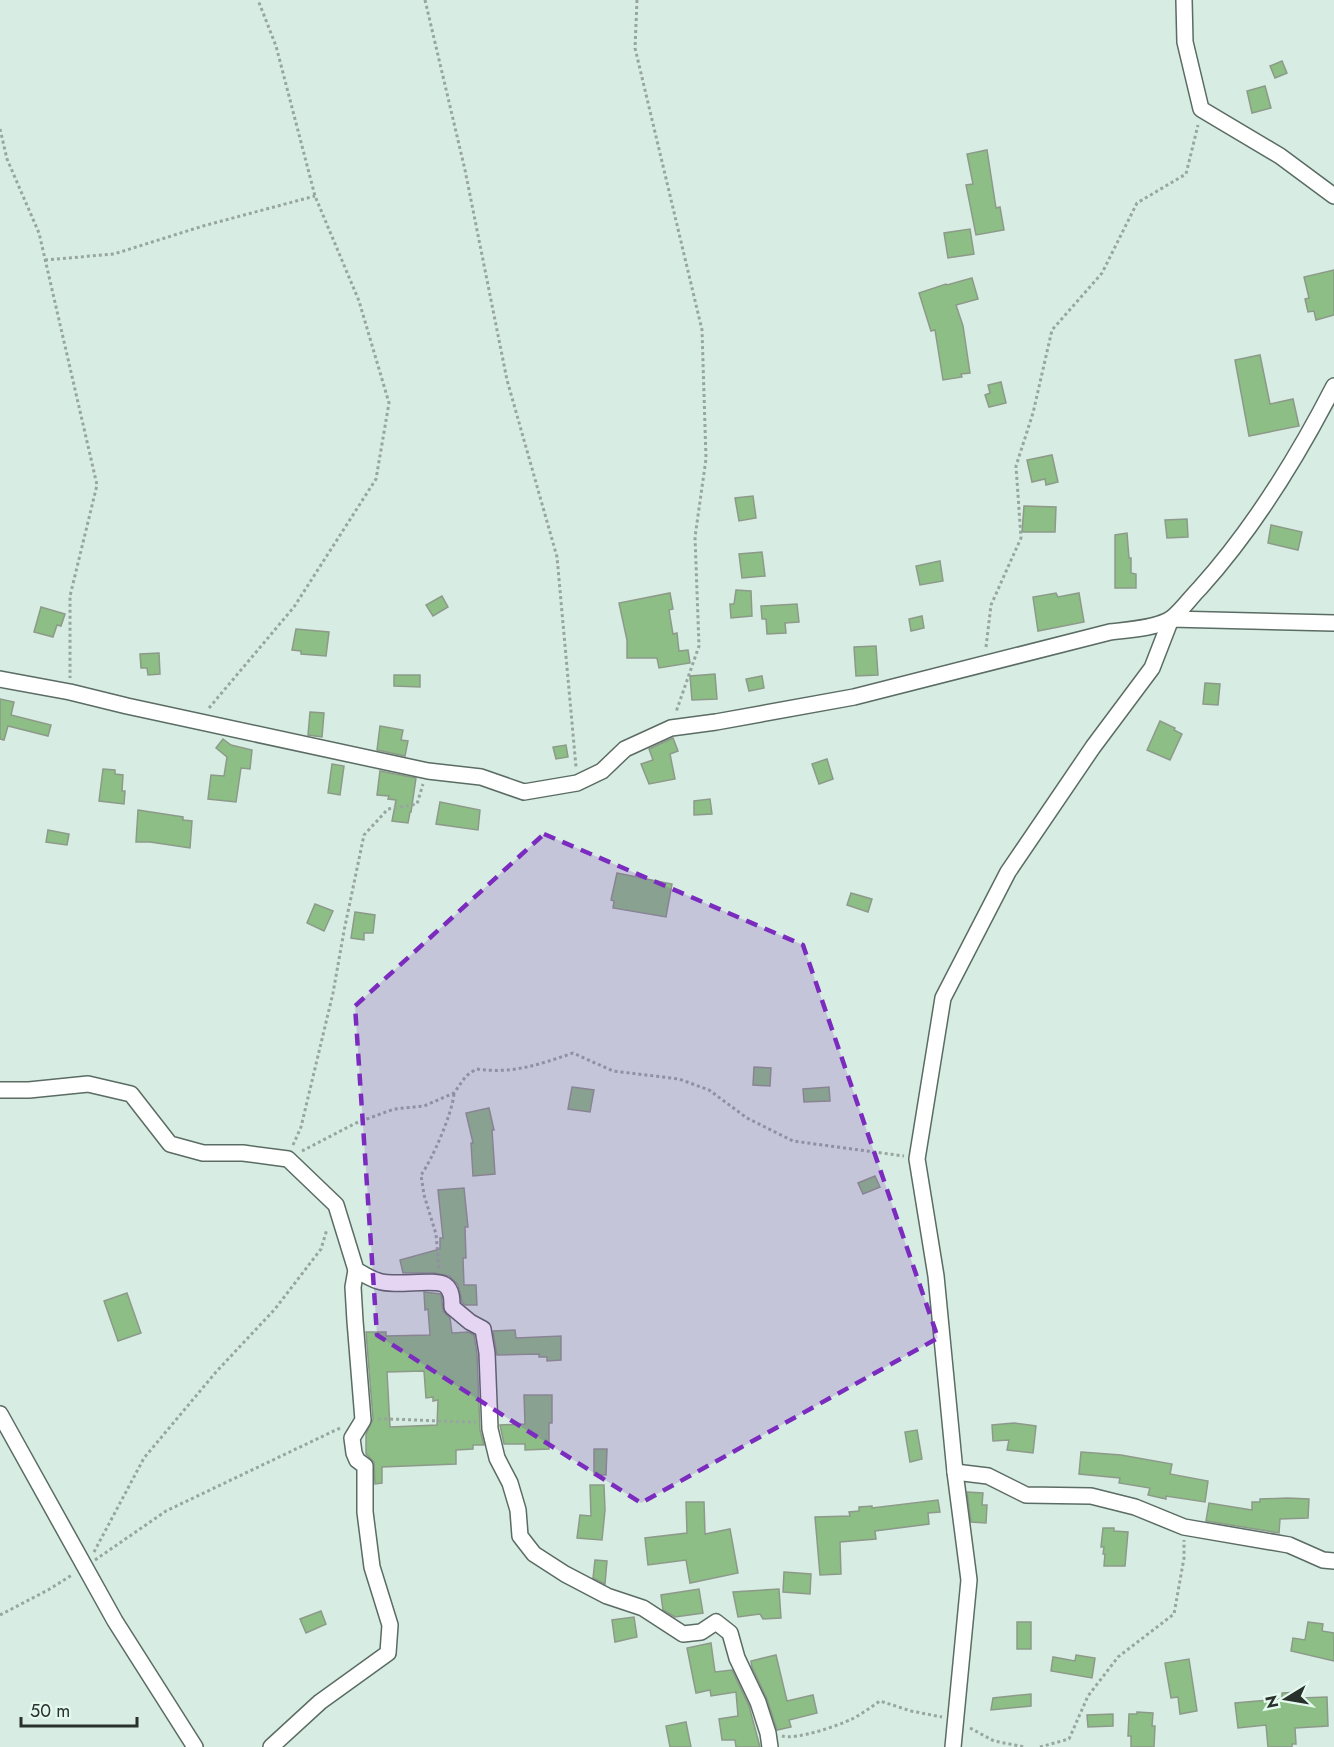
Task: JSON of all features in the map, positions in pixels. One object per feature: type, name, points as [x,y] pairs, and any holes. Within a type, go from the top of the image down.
[{"type":"street","points":[[1184,0],[1185,42],[1201,109],[1280,156],[1334,196]]},
{"type":"street","points":[[953,1747],[969,1580],[955,1472],[936,1276],[918,1159],[944,998],[1008,872],[1093,747],[1152,668],[1171,619],[1215,572],[1250,529],[1314,425],[1334,386]]},
{"type":"street","points":[[0,679],[70,692],[428,771],[481,777],[524,792],[577,783],[602,771],[625,749],[671,728],[854,697],[1110,632],[1146,627],[1171,619],[1334,623]]},
{"type":"street","points":[[0,1089],[29,1090],[88,1084],[131,1094],[170,1144],[204,1153],[243,1153],[288,1158],[336,1205],[356,1270],[353,1287],[363,1420],[352,1438],[357,1460],[365,1466],[365,1512],[372,1567],[390,1624],[388,1653],[320,1702],[271,1747]]},
{"type":"street","points":[[356,1270],[378,1282],[404,1284],[440,1282],[448,1287],[452,1307],[470,1322],[483,1329],[487,1353],[490,1429],[497,1458],[510,1483],[518,1510],[520,1536],[534,1554],[565,1574],[607,1596],[643,1608],[683,1634],[701,1632],[716,1622],[730,1633],[737,1658],[758,1702],[769,1740]]},
{"type":"street","points":[[0,1414],[116,1621],[195,1747]]},
{"type":"street","points":[[955,1472],[988,1476],[1026,1495],[1091,1496],[1135,1507],[1184,1527],[1289,1545],[1323,1560],[1334,1561]]},
{"type":"path","points":[[198,721],[294,607],[375,479],[389,403],[359,301],[315,196],[276,46],[258,0]]},
{"type":"path","points":[[425,0],[465,170],[507,380],[557,557],[577,783]]},
{"type":"path","points":[[637,0],[635,48],[702,330],[706,459],[695,537],[699,646],[671,728]]},
{"type":"path","points":[[984,664],[991,605],[1021,538],[1016,466],[1033,413],[1052,330],[1102,273],[1137,203],[1186,174],[1201,109]]},
{"type":"path","points":[[0,129],[7,159],[39,233],[97,485],[69,596],[70,692]]},
{"type":"path","points":[[45,260],[114,254],[202,226],[315,196]]},
{"type":"path","points":[[288,1158],[301,1127],[333,993],[364,835],[388,809],[417,804],[428,771]]},
{"type":"path","points":[[440,1282],[436,1234],[424,1195],[421,1175],[429,1164],[454,1104],[454,1094],[466,1076],[476,1069],[499,1072],[532,1066],[573,1053],[613,1071],[679,1079],[709,1090],[747,1118],[793,1141],[896,1154],[918,1159]]},
{"type":"path","points":[[288,1158],[356,1123],[394,1108],[424,1106],[454,1094]]},
{"type":"path","points":[[86,1566],[144,1458],[216,1372],[275,1309],[321,1249],[336,1205]]},
{"type":"path","points":[[0,1615],[48,1590],[166,1511],[351,1423],[363,1420],[413,1419],[490,1422]]},
{"type":"path","points":[[1041,1747],[1069,1739],[1088,1696],[1118,1657],[1174,1614],[1184,1558],[1184,1527]]},
{"type":"path","points":[[769,1740],[812,1732],[851,1720],[880,1701],[911,1711],[955,1720],[994,1741],[1025,1747]]},
{"type":"highlighted area","points":[[544,834],[803,945],[938,1338],[641,1503],[377,1335],[355,1006]]},
{"type":"building","points":[[1282,61],[1287,73],[1275,78],[1270,66]]},
{"type":"building","points":[[1265,86],[1271,108],[1252,113],[1247,91]]},
{"type":"building","points":[[987,150],[996,208],[1000,207],[1004,230],[976,235],[966,185],[973,184],[967,154]]},
{"type":"building","points":[[970,229],[974,254],[948,258],[944,233]]},
{"type":"building","points":[[1334,270],[1334,315],[1316,320],[1314,311],[1308,312],[1305,299],[1309,298],[1304,277]]},
{"type":"building","points":[[972,278],[978,299],[956,305],[963,326],[970,373],[961,374],[962,377],[943,380],[935,330],[931,331],[919,293]]},
{"type":"building","points":[[1260,355],[1270,404],[1293,399],[1299,426],[1249,436],[1235,360]]},
{"type":"building","points":[[1001,382],[1006,403],[989,407],[985,395],[990,393],[988,385]]},
{"type":"building","points":[[1052,455],[1058,482],[1046,485],[1045,479],[1032,482],[1027,460]]},
{"type":"building","points":[[753,496],[756,518],[739,521],[735,498]]},
{"type":"building","points":[[1024,506],[1056,507],[1055,532],[1022,532]]},
{"type":"building","points":[[1187,519],[1188,537],[1167,538],[1165,520]]},
{"type":"building","points":[[1271,525],[1302,532],[1298,550],[1268,543]]},
{"type":"building","points":[[1127,533],[1131,573],[1136,574],[1136,588],[1115,588],[1115,535]]},
{"type":"building","points":[[762,552],[765,576],[742,578],[739,554]]},
{"type":"building","points":[[940,561],[943,581],[920,585],[916,566]]},
{"type":"building","points":[[736,590],[751,591],[752,616],[731,618],[730,604],[734,604]]},
{"type":"building","points":[[670,593],[673,609],[669,610],[673,634],[677,633],[679,651],[688,650],[690,663],[659,668],[657,658],[627,658],[627,640],[619,603]]},
{"type":"building","points":[[1056,593],[1058,597],[1079,593],[1084,622],[1038,631],[1033,597]]},
{"type":"building","points":[[442,596],[448,607],[433,616],[426,605]]},
{"type":"building","points":[[797,604],[799,622],[785,623],[786,633],[767,634],[766,619],[762,619],[761,606]]},
{"type":"building","points":[[41,607],[65,614],[61,626],[57,625],[53,637],[34,632]]},
{"type":"building","points":[[922,616],[924,628],[911,631],[909,619]]},
{"type":"building","points":[[296,629],[329,632],[326,656],[301,654],[301,651],[292,650]]},
{"type":"building","points":[[876,646],[878,675],[856,676],[854,647]]},
{"type":"building","points":[[159,653],[160,674],[148,675],[147,668],[141,668],[140,654]]},
{"type":"building","points":[[715,674],[717,699],[692,700],[690,676]]},
{"type":"building","points":[[394,675],[420,675],[420,687],[394,686]]},
{"type":"building","points":[[762,676],[764,688],[749,691],[746,679]]},
{"type":"building","points":[[1205,683],[1220,684],[1218,705],[1203,704]]},
{"type":"building","points":[[0,699],[14,702],[11,715],[51,725],[48,736],[8,726],[4,740],[0,739]]},
{"type":"building","points":[[310,712],[324,713],[322,737],[308,735]]},
{"type":"building","points":[[1160,721],[1182,734],[1170,760],[1147,750]]},
{"type":"building","points":[[380,726],[403,730],[401,740],[408,741],[405,756],[377,750]]},
{"type":"building","points":[[673,738],[678,751],[670,754],[675,779],[649,784],[641,764],[653,760],[649,749]]},
{"type":"building","points":[[223,739],[231,745],[252,750],[250,769],[241,768],[236,802],[208,799],[211,775],[224,776],[227,757],[216,748]]},
{"type":"building","points":[[566,745],[568,757],[556,759],[553,747]]},
{"type":"building","points":[[827,759],[833,779],[819,784],[812,764]]},
{"type":"building","points":[[332,764],[344,766],[340,795],[328,793]]},
{"type":"building","points":[[103,769],[115,770],[115,774],[123,775],[124,804],[99,801]]},
{"type":"building","points":[[380,771],[416,778],[408,823],[392,821],[396,800],[388,799],[389,796],[377,795]]},
{"type":"building","points":[[710,799],[712,814],[694,815],[694,801]]},
{"type":"building","points":[[440,802],[480,810],[478,830],[436,824]]},
{"type":"building","points":[[138,810],[183,817],[183,820],[192,821],[190,848],[136,842]]},
{"type":"building","points":[[48,830],[69,834],[67,845],[46,842]]},
{"type":"building","points":[[617,873],[672,884],[666,917],[613,908],[614,901],[611,900]]},
{"type":"building","points":[[851,893],[872,899],[868,912],[847,905]]},
{"type":"building","points":[[315,904],[333,911],[324,931],[307,923]]},
{"type":"building","points":[[355,912],[375,915],[373,933],[364,933],[364,940],[351,938]]},
{"type":"building","points":[[754,1067],[771,1068],[770,1086],[753,1085]]},
{"type":"building","points":[[572,1087],[594,1090],[590,1112],[568,1109]]},
{"type":"building","points":[[829,1087],[830,1101],[804,1102],[803,1089]]},
{"type":"building","points":[[489,1108],[494,1130],[492,1130],[495,1174],[473,1176],[471,1143],[473,1143],[466,1113]]},
{"type":"building","points":[[875,1176],[880,1187],[863,1194],[858,1183]]},
{"type":"building","points":[[464,1188],[468,1227],[465,1227],[464,1285],[476,1285],[477,1305],[465,1305],[462,1302],[458,1285],[449,1276],[434,1273],[403,1273],[400,1260],[440,1249],[440,1238],[443,1238],[438,1190]]},
{"type":"building","points":[[424,1292],[441,1294],[443,1311],[450,1318],[452,1333],[468,1332],[474,1335],[480,1430],[484,1445],[473,1445],[473,1449],[456,1450],[456,1464],[382,1467],[382,1483],[375,1484],[374,1462],[366,1454],[366,1434],[373,1419],[366,1332],[386,1332],[386,1336],[430,1335],[428,1309],[425,1310]],"holes":[[[424,1371],[426,1398],[433,1397],[433,1401],[438,1400],[437,1425],[390,1427],[387,1372]]]},
{"type":"building","points":[[127,1293],[141,1333],[118,1341],[104,1301]]},
{"type":"building","points":[[515,1330],[516,1338],[561,1336],[561,1360],[547,1361],[547,1357],[539,1357],[539,1354],[497,1355],[493,1331]]},
{"type":"building","points":[[524,1395],[552,1395],[549,1449],[525,1450],[525,1444],[504,1444],[500,1425],[525,1424]]},
{"type":"building","points":[[1014,1423],[1036,1426],[1033,1453],[1007,1450],[1009,1440],[993,1441],[992,1425]]},
{"type":"building","points":[[917,1430],[922,1459],[910,1462],[905,1432]]},
{"type":"building","points":[[594,1449],[607,1449],[606,1475],[594,1475]]},
{"type":"building","points":[[1081,1452],[1121,1455],[1172,1464],[1170,1474],[1208,1481],[1205,1502],[1148,1495],[1150,1488],[1119,1483],[1120,1478],[1079,1474]]},
{"type":"building","points":[[590,1485],[604,1485],[605,1510],[602,1540],[577,1538],[580,1515],[591,1516]]},
{"type":"building","points":[[967,1492],[983,1493],[982,1505],[987,1505],[986,1523],[971,1522]]},
{"type":"building","points":[[1260,1499],[1309,1499],[1308,1518],[1280,1519],[1279,1533],[1206,1521],[1209,1503],[1252,1510],[1252,1502],[1260,1502]]},
{"type":"building","points":[[938,1500],[940,1512],[928,1513],[929,1524],[875,1531],[876,1539],[840,1542],[841,1574],[820,1575],[815,1517],[850,1516],[849,1512],[859,1511],[859,1507],[872,1506],[872,1508]]},
{"type":"building","points":[[686,1502],[704,1502],[705,1534],[730,1529],[738,1573],[690,1583],[686,1560],[648,1565],[645,1538],[687,1533]]},
{"type":"building","points":[[1103,1528],[1128,1532],[1125,1566],[1104,1566],[1104,1547],[1101,1547]]},
{"type":"building","points":[[595,1560],[607,1561],[605,1584],[593,1578]]},
{"type":"building","points":[[784,1572],[811,1574],[810,1594],[783,1592]]},
{"type":"building","points":[[699,1589],[703,1613],[675,1617],[663,1610],[661,1595]]},
{"type":"building","points":[[779,1589],[781,1618],[763,1619],[760,1614],[738,1617],[733,1592]]},
{"type":"building","points":[[321,1611],[326,1624],[306,1633],[300,1619]]},
{"type":"building","points":[[634,1617],[637,1637],[615,1642],[612,1620]]},
{"type":"building","points":[[1017,1622],[1031,1622],[1031,1649],[1017,1649]]},
{"type":"building","points":[[1308,1622],[1323,1624],[1322,1631],[1334,1633],[1334,1661],[1291,1651],[1293,1638],[1305,1640]]},
{"type":"building","points":[[711,1643],[715,1672],[732,1670],[749,1706],[760,1747],[736,1747],[735,1740],[722,1740],[719,1719],[738,1716],[736,1692],[711,1696],[710,1690],[696,1693],[687,1648]]},
{"type":"building","points":[[776,1655],[787,1701],[813,1695],[817,1713],[789,1720],[791,1727],[777,1730],[751,1661]]},
{"type":"building","points":[[1076,1655],[1095,1658],[1092,1678],[1051,1671],[1053,1657],[1075,1661]]},
{"type":"building","points":[[1189,1659],[1197,1711],[1180,1714],[1178,1697],[1171,1698],[1165,1663]]},
{"type":"building","points":[[1300,1692],[1300,1698],[1327,1697],[1328,1726],[1295,1728],[1296,1744],[1292,1744],[1292,1747],[1268,1747],[1266,1725],[1238,1728],[1235,1703],[1282,1699],[1282,1693]]},
{"type":"building","points":[[1031,1694],[1031,1706],[991,1710],[993,1698]]},
{"type":"building","points":[[1137,1712],[1153,1713],[1154,1747],[1131,1747],[1131,1736],[1128,1736],[1129,1714],[1137,1714]]},
{"type":"building","points":[[1113,1714],[1113,1726],[1088,1727],[1087,1715]]},
{"type":"building","points":[[686,1722],[691,1747],[670,1747],[666,1726]]}]
